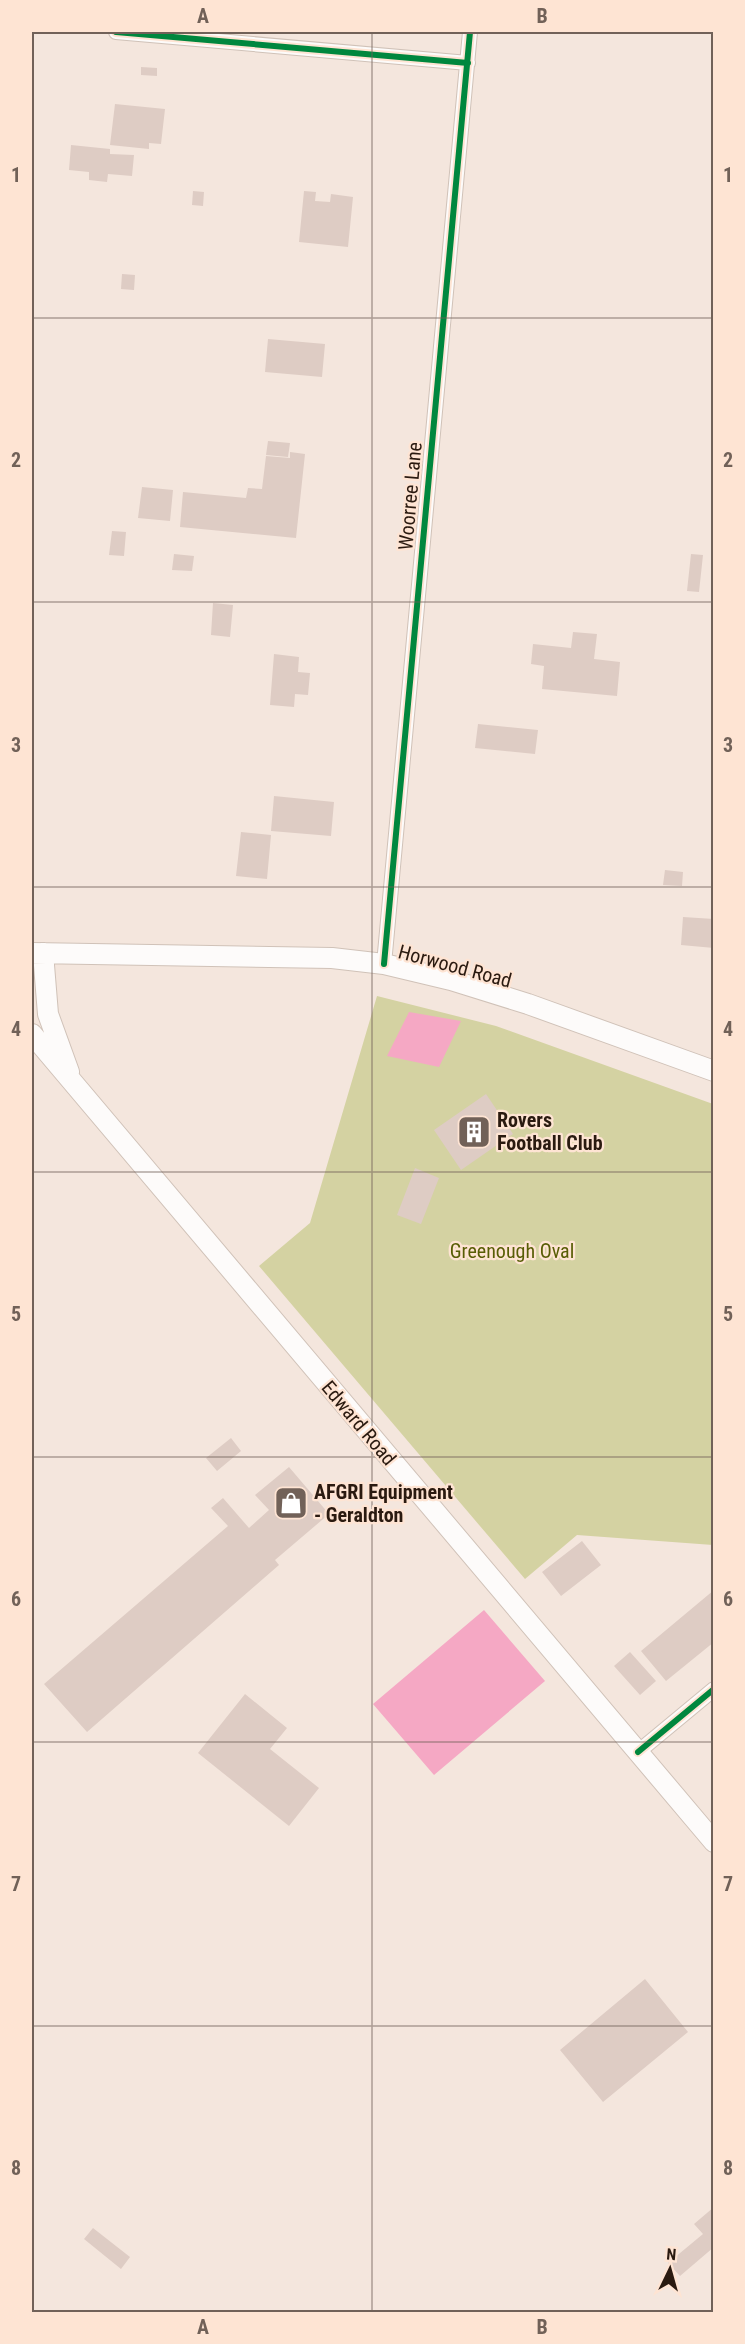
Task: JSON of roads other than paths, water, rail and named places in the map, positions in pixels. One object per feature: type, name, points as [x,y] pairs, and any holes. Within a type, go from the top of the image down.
[{"type":"main road","name":"Horwood Road","points":[[37,953],[332,958],[384,964],[451,980],[528,1004],[714,1071]]},
{"type":"main road","name":"Edward Road","points":[[37,953],[48,1014],[74,1086]]},
{"type":"main road","name":"Edward Road","points":[[32,1034],[714,1842]]},
{"type":"street","points":[[116,32],[468,63]]},
{"type":"street","name":"Woorree Lane","points":[[384,964],[470,32]]},
{"type":"street","points":[[638,1752],[714,1689]]},
{"type":"place","name":"Rovers Football Club","points":[[474,1132]]},
{"type":"place","name":"AFGRI Equipment - Geraldton","points":[[291,1503]]},
{"type":"park label","name":"Greenough Oval","points":[[512,1251]]}]
